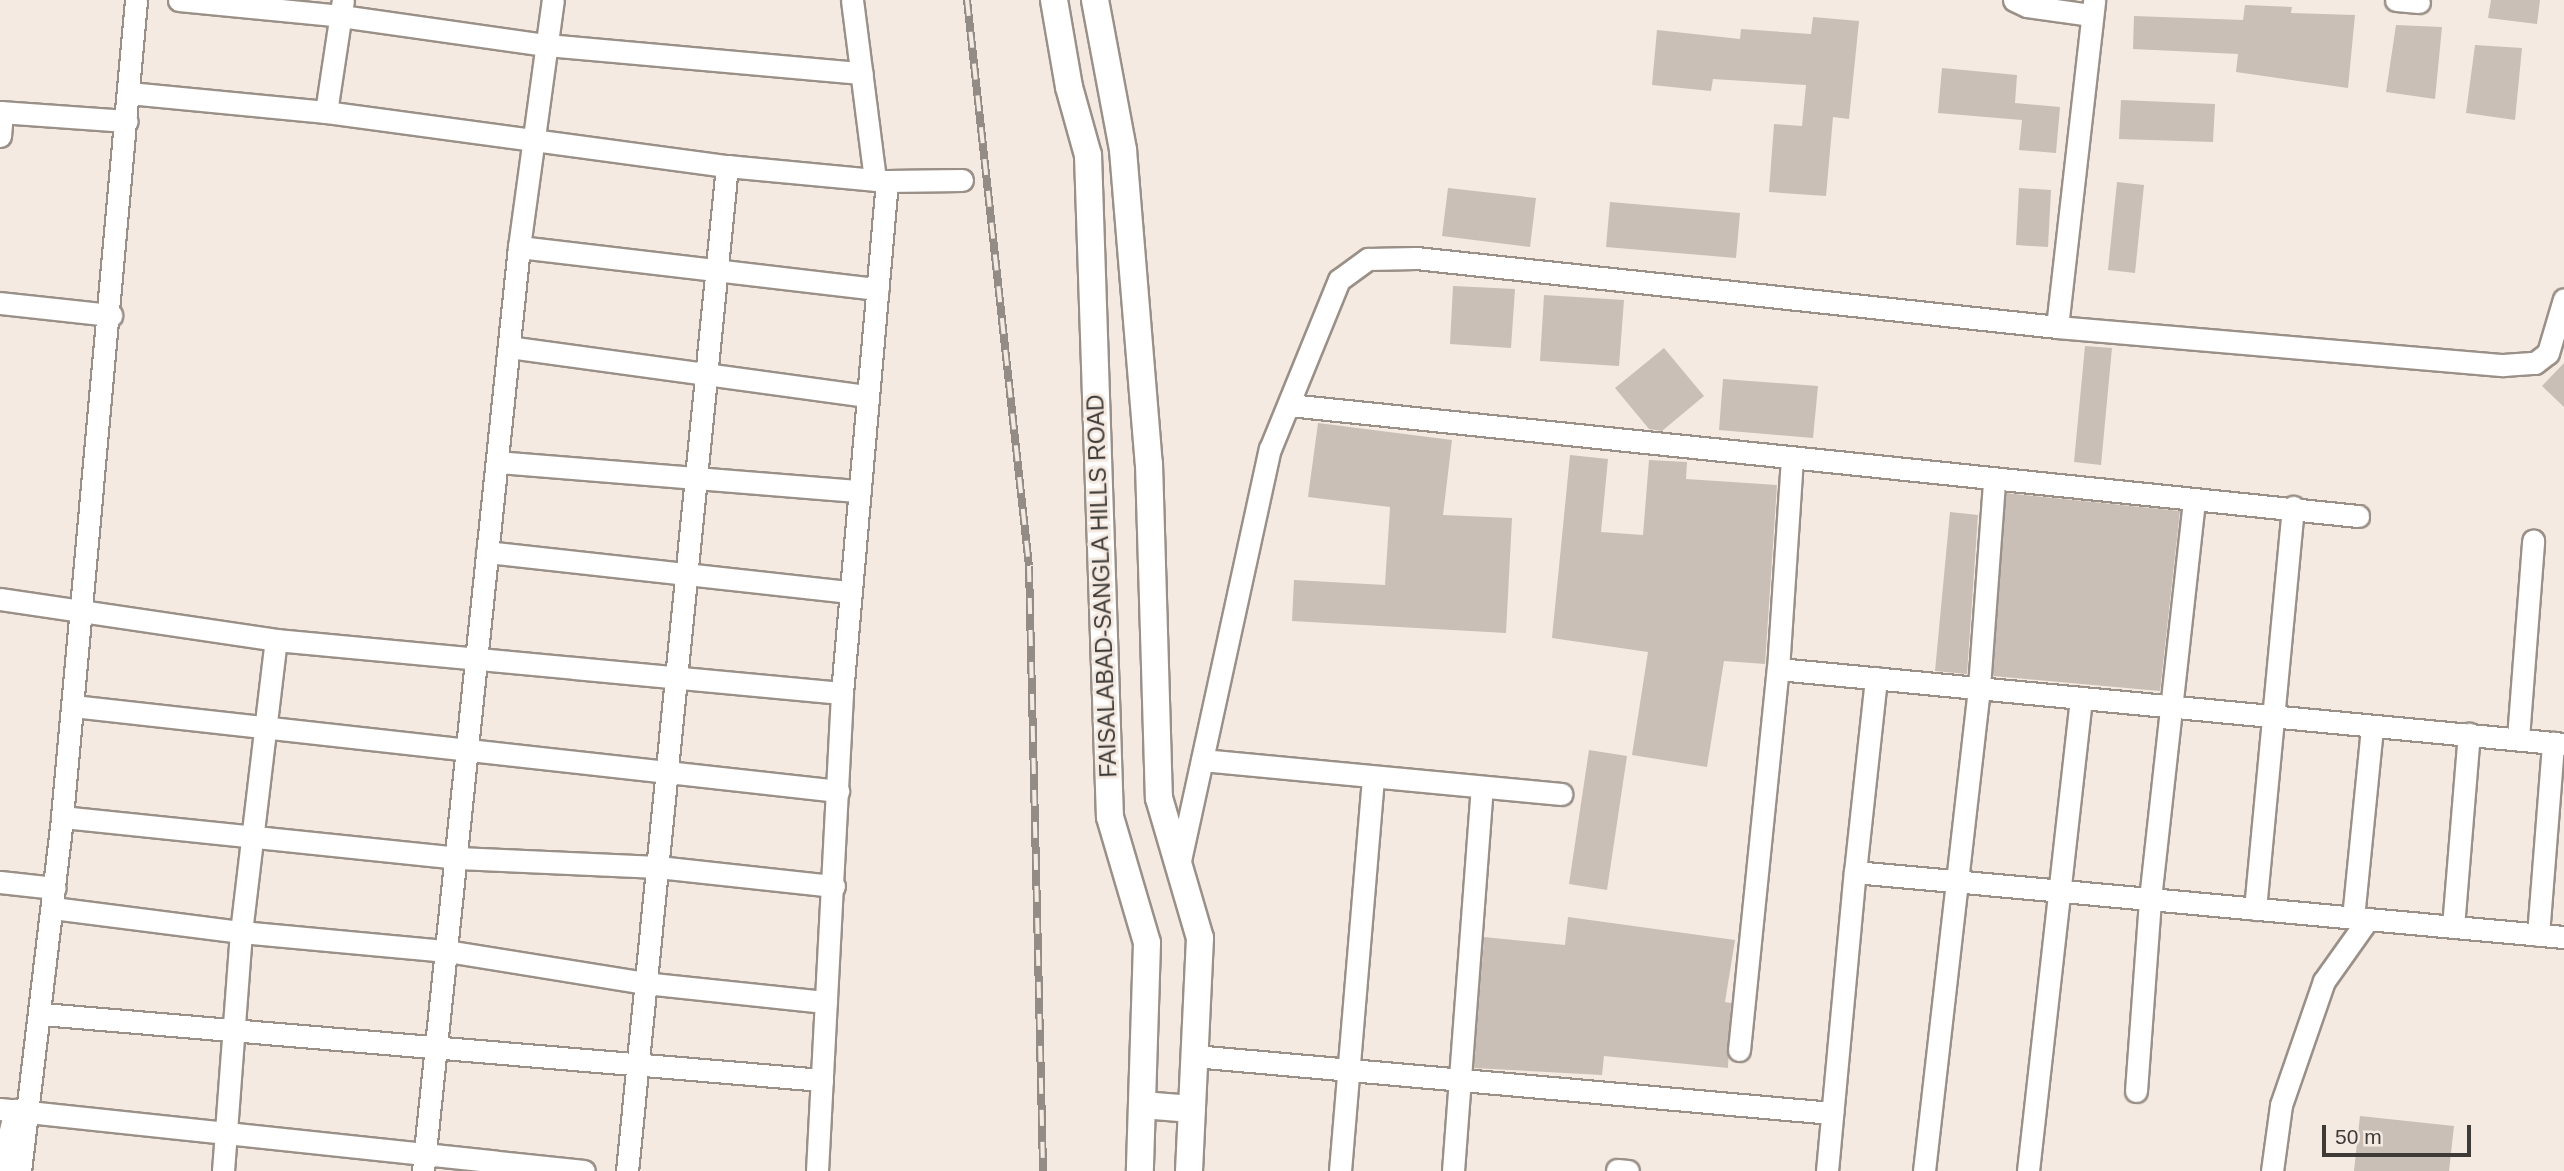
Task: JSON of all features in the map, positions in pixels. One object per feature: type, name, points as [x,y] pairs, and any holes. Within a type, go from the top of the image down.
[{"type":"main road","name":"FAISALABAD-SANGLA HILLS ROAD","points":[[1054,0],[1069,87],[1088,155],[1110,804],[1147,943],[1140,1171]]},
{"type":"main road","name":"FAISALABAD-SANGLA HILLS ROAD","points":[[1095,0],[1123,150],[1149,464],[1159,798],[1200,938],[1189,1171]]},
{"type":"main road","points":[[1142,1105],[1192,1109]]},
{"type":"street","points":[[0,1171],[14,1110],[42,1014],[111,315],[136,0]]},
{"type":"street","points":[[179,0],[342,8],[546,45],[862,73]]},
{"type":"street","points":[[424,1163],[458,858],[519,247],[531,140],[553,0]]},
{"type":"street","points":[[817,1171],[842,693],[878,289],[881,181],[852,0]]},
{"type":"street","points":[[2014,0],[2092,8],[2057,327]]},
{"type":"street","points":[[2396,0],[2419,2]]},
{"type":"street","points":[[326,113],[342,8]]},
{"type":"street","points":[[129,93],[326,113],[727,166],[881,181],[962,180]]},
{"type":"street","points":[[0,136],[1,112],[127,121]]},
{"type":"street","points":[[627,1171],[727,166]]},
{"type":"street","points":[[519,247],[878,289]]},
{"type":"street","points":[[1179,865],[1270,449],[1339,280],[1368,259],[1416,258],[2057,327],[2503,365],[2535,363],[2548,353],[2557,334],[2564,299]]},
{"type":"street","points":[[0,303],[111,315]]},
{"type":"street","points":[[509,347],[868,396]]},
{"type":"street","points":[[1289,405],[1994,482],[2293,507],[2358,516]]},
{"type":"street","points":[[1739,1050],[1778,669],[1793,460]]},
{"type":"street","points":[[497,462],[859,491]]},
{"type":"street","points":[[1924,1171],[1954,882],[1979,687],[1994,482]]},
{"type":"street","points":[[2136,1091],[2150,899],[2174,706],[2194,499]]},
{"type":"street","points":[[2255,909],[2276,716],[2293,507]]},
{"type":"street","points":[[2518,738],[2533,541]]},
{"type":"street","points":[[487,552],[851,592]]},
{"type":"street","points":[[0,598],[276,639],[842,693]]},
{"type":"street","points":[[223,1171],[237,1030],[241,932],[276,639]]},
{"type":"street","points":[[1778,669],[2276,716],[2372,728],[2558,743],[2538,935]]},
{"type":"street","points":[[1827,1171],[1876,678]]},
{"type":"street","points":[[2028,1171],[2081,698]]},
{"type":"street","points":[[73,706],[838,791]]},
{"type":"street","points":[[2272,1171],[2281,1105],[2324,981],[2361,919],[2372,728]]},
{"type":"street","points":[[2454,927],[2469,734]]},
{"type":"street","points":[[1202,760],[1561,794]]},
{"type":"street","points":[[1340,1171],[1373,776]]},
{"type":"street","points":[[1452,1171],[1482,787]]},
{"type":"street","points":[[62,817],[458,858],[658,867],[834,886]]},
{"type":"street","points":[[1855,873],[2564,937]]},
{"type":"street","points":[[0,882],[54,898],[241,932],[447,951],[645,983],[825,1002]]},
{"type":"street","points":[[42,1014],[822,1080]]},
{"type":"street","points":[[1194,1056],[1832,1113]]},
{"type":"street","points":[[14,1110],[227,1133],[424,1163],[584,1171]]},
{"type":"street","points":[[14,1110],[20,1171]]},
{"type":"building","points":[[2491,0],[2540,0],[2537,24],[2488,18]]},
{"type":"building","points":[[2245,5],[2292,7],[2291,13],[2355,15],[2348,88],[2236,72],[2238,54],[2133,49],[2134,16],[2243,20]]},
{"type":"building","points":[[1813,17],[1859,21],[1849,119],[1833,117],[1826,196],[1769,192],[1774,124],[1802,126],[1806,85],[1713,79],[1711,91],[1652,85],[1657,30],[1740,39],[1741,29],[1811,34]]},
{"type":"building","points":[[2396,25],[2442,27],[2435,99],[2386,92]]},
{"type":"building","points":[[2475,45],[2522,48],[2515,120],[2466,113]]},
{"type":"building","points":[[1942,68],[2017,75],[2015,103],[2060,107],[2056,153],[2019,150],[2022,120],[1938,113]]},
{"type":"building","points":[[2121,100],[2215,104],[2213,142],[2119,139]]},
{"type":"building","points":[[2117,182],[2144,185],[2135,273],[2108,270]]},
{"type":"building","points":[[1448,188],[1536,198],[1530,247],[1442,236]]},
{"type":"building","points":[[2019,188],[2051,190],[2048,247],[2016,245]]},
{"type":"building","points":[[1610,202],[1740,213],[1736,258],[1606,247]]},
{"type":"building","points":[[1453,286],[1515,289],[1511,348],[1450,344]]},
{"type":"building","points":[[1544,295],[1624,300],[1619,366],[1540,361]]},
{"type":"building","points":[[2085,346],[2112,348],[2101,465],[2074,462]]},
{"type":"building","points":[[1664,348],[1704,396],[1662,431],[1649,429],[1615,388]]},
{"type":"building","points":[[2564,363],[2564,407],[2542,386]]},
{"type":"building","points":[[1723,379],[1818,386],[1813,438],[1719,430]]},
{"type":"building","points":[[1318,423],[1452,440],[1443,515],[1512,518],[1506,633],[1292,621],[1294,580],[1385,585],[1390,507],[1308,497]]},
{"type":"building","points":[[1570,455],[1608,459],[1601,532],[1643,535],[1649,460],[1687,462],[1686,479],[1777,485],[1765,664],[1724,661],[1707,767],[1632,755],[1648,652],[1552,638]]},
{"type":"building","points":[[2006,493],[2180,511],[2160,691],[1993,676]]},
{"type":"building","points":[[1950,512],[1978,515],[1967,674],[1935,671]]},
{"type":"building","points":[[1589,750],[1627,756],[1607,890],[1569,884]]},
{"type":"building","points":[[1568,917],[1735,940],[1725,1002],[1731,1003],[1728,1068],[1604,1056],[1602,1075],[1474,1068],[1484,937],[1565,945]]},
{"type":"building","points":[[2360,1116],[2454,1126],[2449,1171],[2354,1171]]},
{"type":"railway","points":[[967,0],[1029,566],[1043,1171]]}]
